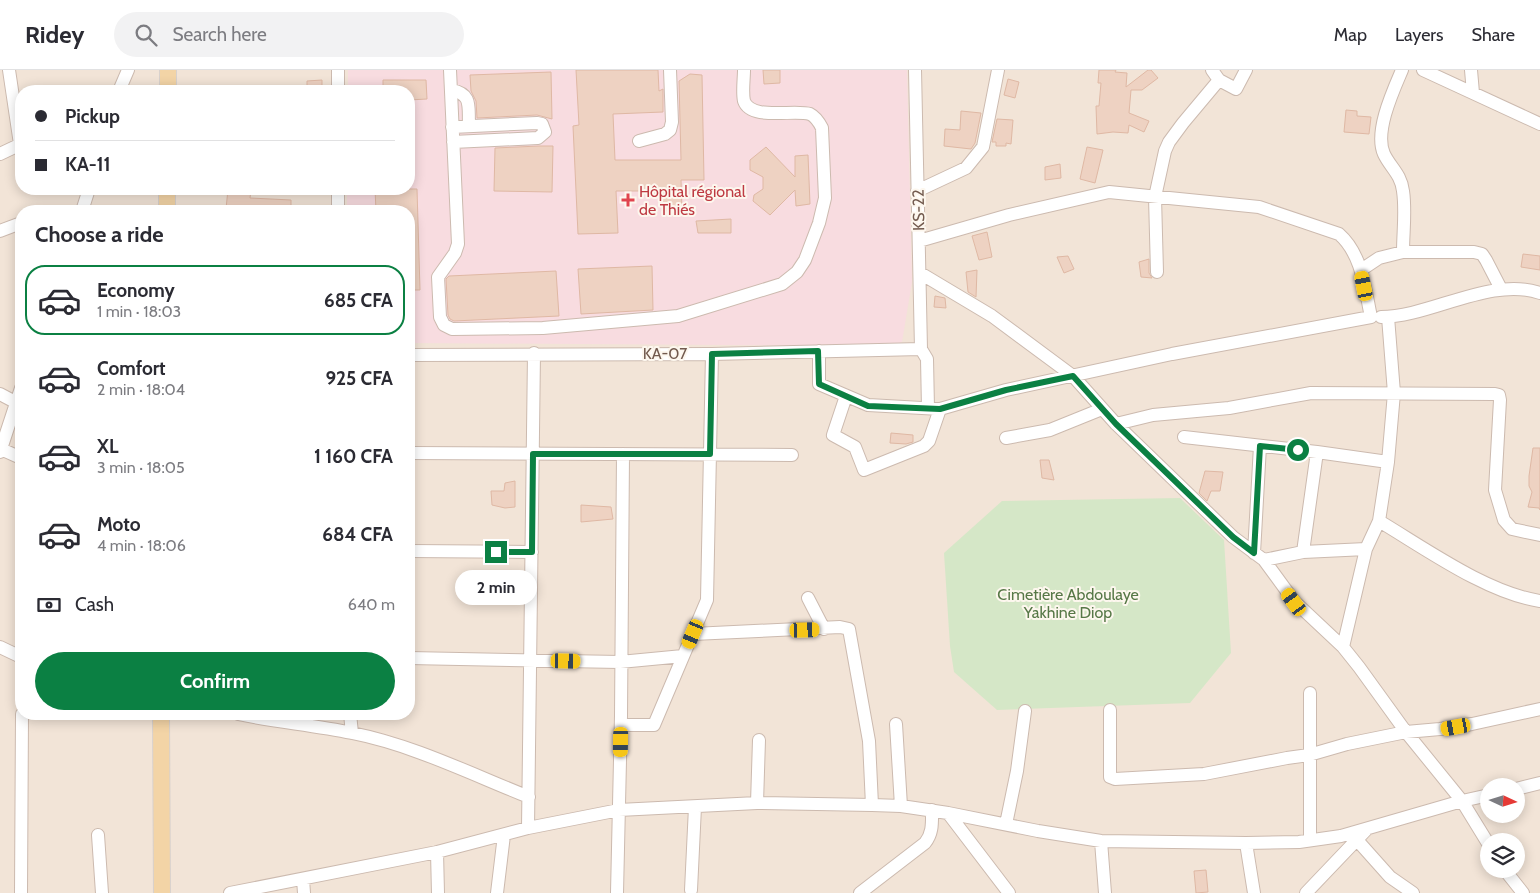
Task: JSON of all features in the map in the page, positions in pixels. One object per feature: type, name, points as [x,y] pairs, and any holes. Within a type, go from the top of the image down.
[{"type":"main road","points":[[168,70],[168,85]]},
{"type":"main road","points":[[161,720],[162,893]]},
{"type":"street","points":[[9,70],[15,107]]},
{"type":"street","points":[[122,85],[128,70]]},
{"type":"street","points":[[338,70],[338,85]]},
{"type":"street","points":[[450,70],[458,244],[455,253],[438,277],[440,317],[444,325],[452,329],[543,328],[678,316],[782,284],[797,272],[805,260],[819,223],[825,198],[822,128],[818,120],[809,114],[757,112],[749,107],[744,101],[744,70]]},
{"type":"street","points":[[639,141],[665,134],[670,130],[672,122],[670,70]]},
{"type":"street","name":"KS-22","points":[[915,70],[921,349],[927,359],[934,408]]},
{"type":"street","points":[[918,191],[966,168],[984,147],[998,70]]},
{"type":"street","points":[[1156,272],[1155,197],[1165,151],[1169,142],[1216,75],[1236,89],[1246,70]]},
{"type":"street","points":[[1402,70],[1394,89],[1382,130],[1381,147],[1398,173],[1403,190],[1403,252]]},
{"type":"street","points":[[1423,70],[1540,124]]},
{"type":"street","points":[[1471,70],[1473,93]]},
{"type":"street","points":[[451,90],[461,92],[468,100],[469,126]]},
{"type":"street","points":[[452,127],[536,122],[542,124],[545,132],[538,138],[453,142]]},
{"type":"street","points":[[0,154],[15,147]]},
{"type":"street","points":[[919,241],[1009,214],[1109,192],[1259,207],[1339,234],[1346,241],[1361,270],[1371,317]]},
{"type":"street","points":[[0,231],[15,225]]},
{"type":"street","points":[[1361,270],[1379,258],[1403,252],[1474,252],[1482,254],[1501,289]]},
{"type":"street","points":[[920,273],[992,316],[1073,376],[1116,424],[1233,537],[1259,556],[1294,602],[1343,647],[1406,732],[1462,801],[1482,833]]},
{"type":"street","points":[[818,351],[819,384],[868,406],[934,408],[1006,390],[1172,354],[1371,317],[1388,317],[1501,289],[1540,293]]},
{"type":"street","points":[[1343,647],[1366,549],[1379,521],[1388,462],[1394,393],[1388,317]]},
{"type":"street","name":"KA-07","points":[[415,354],[712,354],[921,349]]},
{"type":"street","points":[[528,828],[534,353]]},
{"type":"street","points":[[621,725],[654,725],[708,600],[712,354]]},
{"type":"street","points":[[1116,424],[1153,415],[1229,408],[1311,393],[1499,395],[1495,490],[1504,520],[1512,528],[1540,534]]},
{"type":"street","points":[[0,394],[15,402]]},
{"type":"street","points":[[846,396],[833,435],[855,447],[864,470],[924,446],[929,440],[934,408]]},
{"type":"street","points":[[15,406],[0,451],[15,456]]},
{"type":"street","points":[[1006,438],[1050,430],[1102,409]]},
{"type":"street","points":[[1184,437],[1388,462]]},
{"type":"street","points":[[1259,556],[1260,446]]},
{"type":"street","points":[[1303,552],[1317,452]]},
{"type":"street","points":[[415,453],[792,455]]},
{"type":"street","points":[[617,893],[621,725],[623,454]]},
{"type":"street","points":[[1379,521],[1465,572],[1505,592],[1540,601]]},
{"type":"street","points":[[1259,556],[1366,549]]},
{"type":"street","points":[[415,551],[532,552]]},
{"type":"street","points":[[808,598],[824,629]]},
{"type":"street","points":[[693,634],[849,629],[869,741],[872,805]]},
{"type":"street","points":[[0,648],[15,654]]},
{"type":"street","points":[[415,658],[620,662],[683,656]]},
{"type":"street","points":[[1310,693],[1310,840]]},
{"type":"street","points":[[1110,710],[1110,777],[1112,779],[1204,774],[1309,755],[1347,744],[1406,732],[1440,730],[1540,709]]},
{"type":"street","points":[[1006,824],[1017,771],[1025,711]]},
{"type":"street","points":[[21,893],[22,720]]},
{"type":"street","points":[[269,720],[352,733],[406,748],[529,797]]},
{"type":"street","points":[[351,720],[352,733]]},
{"type":"street","points":[[896,724],[901,806]]},
{"type":"street","points":[[757,803],[760,740]]},
{"type":"street","points":[[1525,787],[1540,783]]},
{"type":"street","points":[[230,893],[437,852],[528,828],[619,810],[757,803],[901,806],[1101,841],[1246,843],[1310,840],[1341,836],[1480,797]]},
{"type":"street","points":[[691,890],[695,807]]},
{"type":"street","points":[[860,893],[925,843],[932,831],[932,810]]},
{"type":"street","points":[[948,813],[1009,893]]},
{"type":"street","points":[[1306,893],[1368,828]]},
{"type":"street","points":[[98,835],[102,893]]},
{"type":"street","points":[[497,893],[504,835]]},
{"type":"street","points":[[1356,840],[1390,877],[1413,893]]},
{"type":"street","points":[[1101,841],[1105,893]]},
{"type":"street","points":[[1246,843],[1254,893]]},
{"type":"street","points":[[437,852],[438,893]]},
{"type":"street","points":[[1511,878],[1523,893]]},
{"type":"street","points":[[303,879],[304,893]]},
{"type":"shaded area","points":[[0,70],[1540,70],[1540,893],[0,893]]},
{"type":"shaded area","name":"Hôpital régional de Thiés","points":[[348,70],[907,70],[912,282],[902,342],[892,346],[415,343],[415,205],[347,205],[347,195],[415,195],[415,85],[348,85]]},
{"type":"green space","name":"Cimetière Abdoulaye Yakhine Diop","points":[[1180,498],[1224,540],[1231,653],[1190,703],[997,710],[954,672],[950,646],[944,553],[1002,501]]},
{"type":"building","points":[[576,70],[658,70],[659,91],[663,89],[663,112],[613,114],[615,160],[681,160],[679,81],[690,74],[702,75],[704,180],[681,180],[682,210],[662,211],[662,196],[648,196],[648,191],[616,191],[618,233],[578,234],[573,126],[579,125]]},
{"type":"building","points":[[763,70],[780,70],[780,83],[764,84]]},
{"type":"building","points":[[1099,70],[1116,70],[1115,72],[1127,73],[1126,87],[1148,70],[1151,70],[1158,78],[1142,90],[1131,90],[1129,113],[1149,121],[1144,132],[1129,125],[1128,133],[1097,134],[1096,106],[1099,106],[1101,83],[1098,83]]},
{"type":"building","points":[[551,72],[552,119],[537,115],[477,118],[476,101],[471,91],[470,75]]},
{"type":"building","points":[[1008,79],[1019,82],[1015,98],[1004,95]]},
{"type":"building","points":[[322,80],[322,85],[307,85],[307,81]]},
{"type":"building","points":[[383,80],[426,80],[427,99],[415,100],[415,85],[383,85]]},
{"type":"building","points":[[1346,110],[1357,111],[1357,116],[1371,117],[1369,134],[1344,132]]},
{"type":"building","points":[[961,111],[981,113],[975,143],[971,149],[944,146],[945,129],[960,130]]},
{"type":"building","points":[[997,119],[1013,120],[1011,144],[1006,143],[1006,146],[996,146],[996,142],[992,142]]},
{"type":"building","points":[[553,146],[552,192],[494,191],[495,148]]},
{"type":"building","points":[[766,147],[795,177],[795,156],[808,155],[810,204],[796,206],[795,190],[770,215],[753,201],[754,195],[763,189],[763,177],[750,170],[750,160]]},
{"type":"building","points":[[1087,147],[1103,150],[1095,183],[1080,179]]},
{"type":"building","points":[[1060,164],[1061,178],[1045,180],[1045,167]]},
{"type":"building","points":[[415,189],[417,189],[420,290],[415,290],[415,205],[376,205],[375,195],[415,195]]},
{"type":"building","points":[[227,195],[250,195],[250,198],[291,200],[291,205],[226,205]]},
{"type":"building","points":[[731,219],[731,233],[698,233],[696,221]]},
{"type":"building","points":[[987,232],[992,257],[979,260],[972,236]]},
{"type":"building","points":[[1523,254],[1540,256],[1540,270],[1521,267]]},
{"type":"building","points":[[1068,256],[1074,269],[1064,273],[1057,257]]},
{"type":"building","points":[[1149,259],[1149,273],[1152,278],[1141,277],[1139,262]]},
{"type":"building","points":[[652,266],[653,310],[581,314],[578,269]]},
{"type":"building","points":[[977,270],[976,297],[968,292],[966,272]]},
{"type":"building","points":[[556,271],[559,316],[454,321],[448,315],[446,279],[449,276]]},
{"type":"building","points":[[935,296],[945,298],[946,308],[934,307]]},
{"type":"building","points":[[891,433],[913,435],[913,442],[906,444],[890,443]]},
{"type":"building","points":[[1533,448],[1540,448],[1540,510],[1539,508],[1528,507],[1532,492],[1529,486],[1529,476]]},
{"type":"building","points":[[1040,460],[1049,460],[1054,480],[1042,478]]},
{"type":"building","points":[[1205,471],[1223,472],[1220,491],[1211,491],[1207,501],[1199,493]]},
{"type":"building","points":[[515,481],[515,507],[505,508],[492,505],[491,491],[504,491],[505,483]]},
{"type":"building","points":[[581,505],[611,507],[613,519],[581,522]]},
{"type":"building","points":[[1206,870],[1208,892],[1196,893],[1194,871]]},
{"type":"place","name":"Hôpital régional de Thiés","points":[[628,200]]},
{"type":"route","points":[[496,552],[532,552],[533,454],[710,454],[712,354],[818,351],[819,384],[868,406],[940,409],[1006,390],[1073,376],[1116,424],[1233,537],[1254,553],[1260,446],[1298,450]]}]
